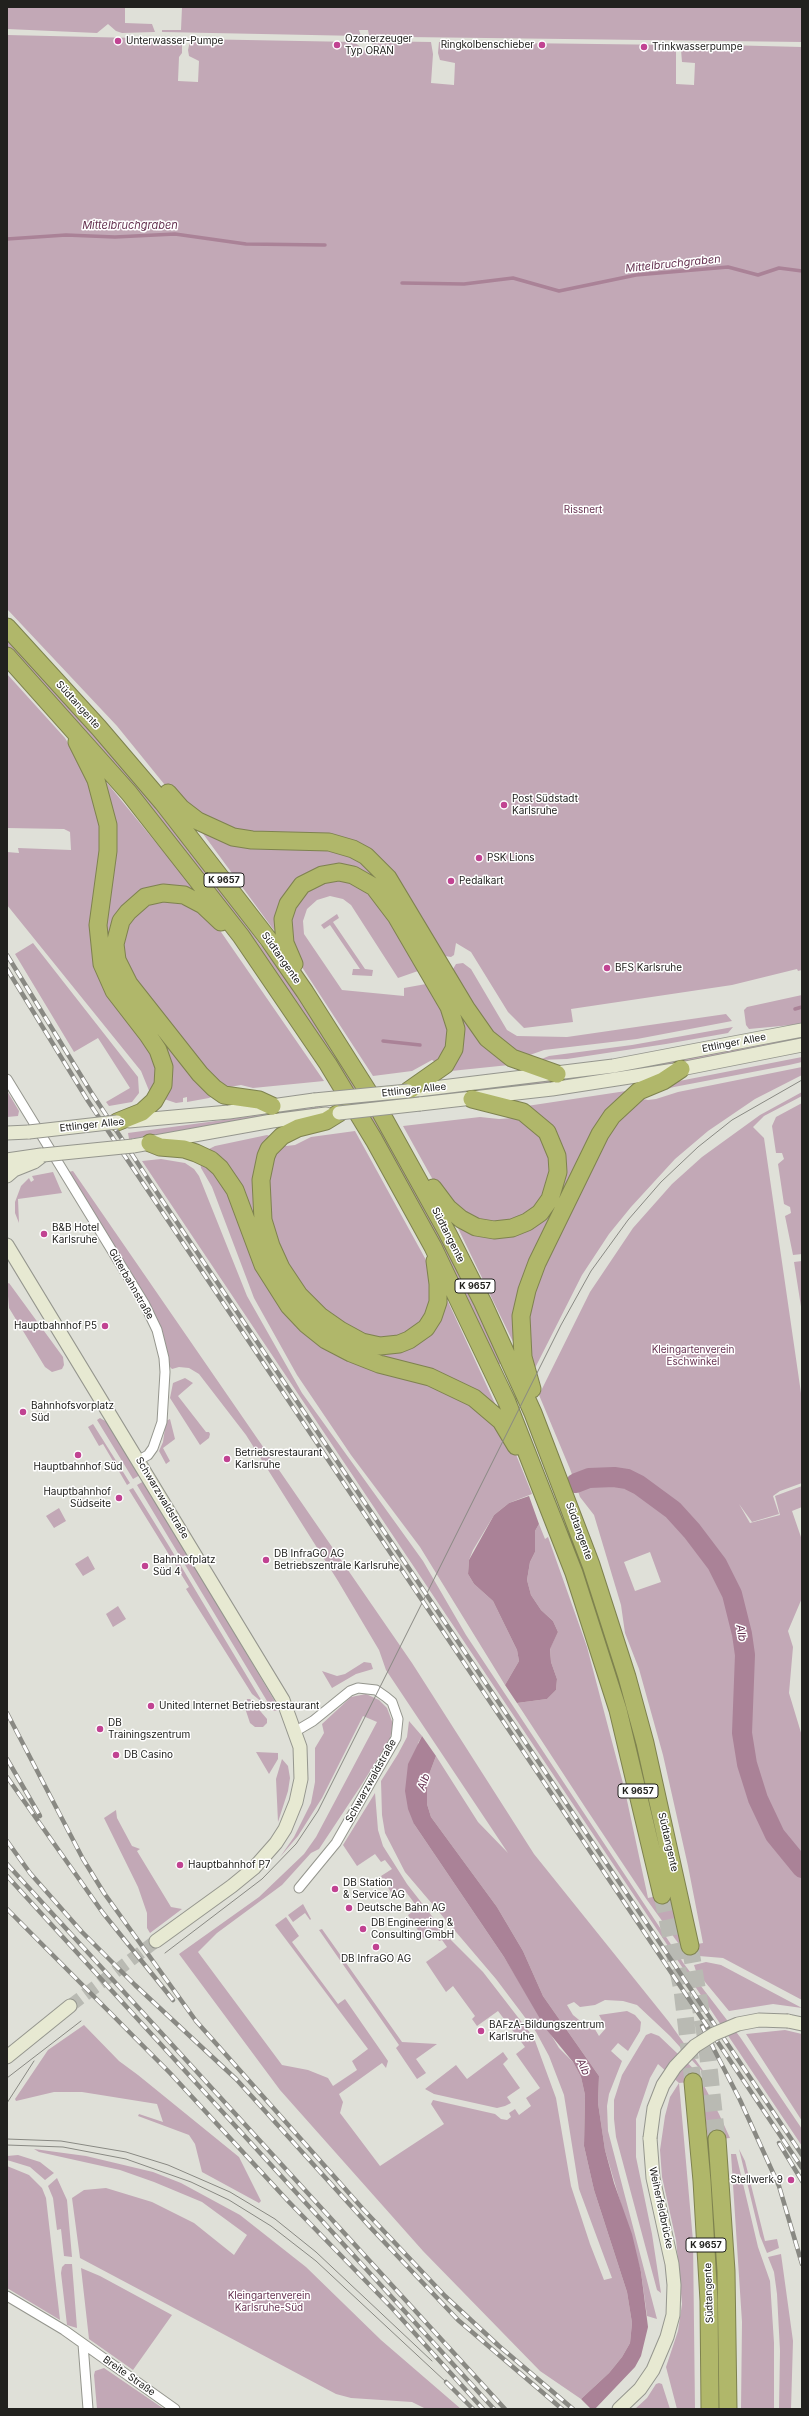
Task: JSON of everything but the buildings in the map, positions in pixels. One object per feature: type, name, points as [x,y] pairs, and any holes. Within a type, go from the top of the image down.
[{"type":"highway","name":"Südtangente","points":[[7,627],[137,771],[233,892],[305,992],[376,1104],[410,1162],[483,1303],[533,1413],[579,1532],[627,1677],[672,1854],[690,1946]]},
{"type":"highway","name":"Südtangente","points":[[7,656],[148,815],[241,936],[328,1064],[374,1140],[433,1247],[504,1396],[538,1476],[584,1602],[611,1687],[643,1807],[662,1895]]},
{"type":"highway","points":[[67,723],[96,780],[108,825],[108,851],[98,925],[102,964],[114,991],[158,1050],[164,1067],[163,1085],[154,1101],[142,1112],[117,1122]]},
{"type":"highway","points":[[137,771],[167,792],[181,808],[198,821],[233,837],[252,840],[329,842],[353,849],[366,856],[388,878],[435,970],[454,1018],[456,1039],[451,1057],[439,1070],[408,1091]]},
{"type":"highway","points":[[305,992],[285,943],[283,919],[288,904],[297,890],[308,880],[322,875],[339,872],[353,875],[374,887],[478,1026],[498,1048],[512,1058],[557,1074]]},
{"type":"highway","points":[[241,936],[223,925],[203,905],[191,898],[177,893],[159,894],[137,903],[121,921],[117,934],[116,954],[129,984],[200,1074],[214,1088],[224,1095],[259,1100],[272,1106]]},
{"type":"highway","points":[[533,1413],[532,1391],[523,1358],[520,1316],[527,1290],[537,1264],[600,1134],[612,1116],[640,1091],[663,1081],[681,1069]]},
{"type":"highway","points":[[410,1162],[424,1176],[448,1208],[461,1219],[476,1227],[494,1230],[512,1228],[526,1222],[540,1213],[550,1199],[558,1172],[557,1156],[547,1132],[523,1112],[472,1099]]},
{"type":"highway","points":[[329,1116],[291,1131],[279,1138],[266,1156],[261,1180],[263,1220],[271,1246],[281,1268],[299,1295],[320,1316],[340,1330],[362,1342],[380,1346],[399,1344],[417,1336],[433,1317],[438,1302],[438,1284],[433,1247]]},
{"type":"highway","points":[[150,1143],[160,1147],[184,1149],[196,1153],[211,1160],[220,1168],[235,1190],[251,1238],[272,1282],[289,1306],[306,1324],[326,1340],[351,1353],[379,1364],[430,1377],[474,1398],[501,1421],[518,1450],[538,1476]]},
{"type":"highway","name":"Südtangente","points":[[693,2082],[702,2181],[709,2293],[710,2409]]},
{"type":"highway","name":"Südtangente","points":[[717,2139],[726,2270],[728,2409]]},
{"type":"main road","name":"Ettlinger Allee","points":[[26,1133],[557,1074],[613,1066],[802,1030]]},
{"type":"main road","name":"Ettlinger Allee","points":[[7,1160],[133,1146],[272,1121],[329,1116],[472,1099],[681,1069],[802,1045]]},
{"type":"main road","points":[[7,1133],[26,1133]]},
{"type":"main road","points":[[7,1140],[26,1133]]},
{"type":"main road","points":[[7,1176],[14,1170],[34,1162],[43,1155]]},
{"type":"main road","name":"Schwarzwaldstraße","points":[[7,1245],[20,1269],[139,1460],[283,1700],[296,1731],[301,1754],[301,1779],[291,1816],[276,1843],[244,1877],[156,1942]]},
{"type":"main road","name":"Schwarzwaldstraße","points":[[7,1257],[20,1269]]},
{"type":"main road","points":[[8,2050],[24,2041],[70,2006]]},
{"type":"main road","name":"Weiherfeldbrücke","points":[[619,2409],[640,2389],[653,2370],[667,2337],[673,2315],[674,2285],[672,2264],[653,2178],[650,2138],[654,2108],[663,2085],[675,2067],[695,2046],[714,2034],[738,2024],[759,2020],[788,2021],[802,2024]]},
{"type":"street","name":"Güterbahnstraße","points":[[7,1078],[144,1303],[157,1330],[164,1358],[165,1372],[162,1422],[153,1448],[148,1455],[139,1460]]},
{"type":"street","name":"Schwarzwaldstraße","points":[[296,1731],[314,1721],[350,1691],[358,1688],[376,1690],[386,1697],[392,1702],[398,1720],[396,1738],[336,1843],[299,1888]]},
{"type":"street","name":"Breite Straße","points":[[7,2296],[82,2344],[175,2409]]},
{"type":"street","points":[[82,2344],[88,2409]]},
{"type":"green space","points":[[7,7],[125,7],[125,23],[152,24],[155,32],[122,33],[116,31],[108,24],[97,33],[7,29]]},
{"type":"green space","points":[[182,7],[802,7],[802,42],[369,36],[368,30],[359,30],[361,36],[162,32],[162,30],[181,30]]},
{"type":"green space","name":"Rissnert","points":[[7,35],[179,39],[182,42],[182,53],[179,57],[178,81],[198,82],[199,61],[189,56],[188,50],[190,41],[193,39],[354,42],[367,52],[379,53],[370,41],[431,42],[433,54],[431,83],[454,85],[455,63],[440,60],[438,53],[439,42],[676,45],[676,84],[694,85],[695,63],[682,62],[681,50],[683,44],[802,47],[802,970],[798,971],[797,969],[732,985],[571,1009],[573,1022],[524,1028],[508,1012],[471,952],[456,943],[454,955],[451,957],[445,956],[416,911],[331,835],[250,833],[222,826],[173,795],[117,726],[7,609]]},
{"type":"green space","points":[[7,638],[43,676],[165,817],[280,971],[332,1048],[416,1186],[503,1363],[497,1365],[344,1076],[35,676],[7,646]]},
{"type":"green space","points":[[7,674],[65,738],[92,783],[103,841],[93,917],[160,1074],[150,1093],[141,1071],[7,905],[7,852],[19,853],[18,848],[71,850],[70,832],[64,829],[7,828]]},
{"type":"green space","points":[[103,778],[194,889],[193,891],[161,888],[110,942],[215,1095],[209,1098],[187,1102],[187,1097],[183,1098],[183,1102],[176,1103],[164,1099],[168,1088],[105,960]]},
{"type":"green space","points":[[201,831],[336,849],[374,868],[386,892],[319,870],[276,933]]},
{"type":"green space","points":[[336,878],[343,878],[371,891],[415,960],[413,962],[418,971],[398,978],[351,905],[343,899],[330,896],[317,900],[307,909],[303,921],[304,934],[342,990],[404,996],[404,988],[426,984],[432,995],[435,994],[440,1003],[450,1038],[439,1064],[432,1060],[412,1071],[373,1076],[298,961],[287,928],[303,890]]},
{"type":"green space","points":[[163,898],[200,907],[210,916],[324,1081],[253,1088],[241,1085],[224,1088],[215,1081],[124,963],[123,933],[141,908]]},
{"type":"green space","points":[[337,914],[339,918],[333,922],[365,969],[373,970],[372,976],[352,975],[353,969],[360,969],[330,925],[324,929],[321,925]]},
{"type":"green space","points":[[33,943],[138,1077],[139,1093],[132,1102],[109,1106],[106,1102],[130,1088],[98,1038],[74,1052],[15,954]]},
{"type":"green space","points":[[463,963],[471,969],[507,1030],[517,1036],[567,1037],[726,1014],[732,1021],[637,1039],[544,1050],[524,1057],[490,1035],[453,969],[456,964]]},
{"type":"green space","points":[[441,975],[509,1065],[451,1071],[452,1064]]},
{"type":"green space","points":[[802,995],[802,1024],[749,1029],[746,1025],[744,1010],[747,1007]]},
{"type":"green space","points":[[733,1027],[728,1033],[666,1044],[567,1059],[539,1060],[549,1056],[632,1045]]},
{"type":"green space","points":[[802,1037],[802,1040],[681,1063],[543,1084],[413,1100],[412,1097],[620,1070]]},
{"type":"green space","points":[[802,1057],[802,1062],[674,1087],[657,1092],[669,1083]]},
{"type":"green space","points":[[802,1067],[802,1075],[755,1099],[708,1131],[675,1159],[631,1207],[609,1234],[582,1275],[532,1374],[525,1324],[536,1279],[607,1133],[638,1098],[648,1100],[656,1099],[678,1092]]},
{"type":"green space","points":[[7,1091],[19,1111],[18,1116],[7,1117]]},
{"type":"green space","points":[[626,1091],[628,1093],[599,1126],[514,1344],[456,1224],[505,1236],[563,1181],[527,1106]]},
{"type":"green space","name":"Kleingartenverein Eschwinkel","points":[[802,1092],[802,1096],[764,1116],[753,1127],[764,1138],[802,1400],[802,1483],[780,1491],[773,1496],[779,1514],[752,1522],[739,1504],[750,1523],[780,1515],[775,1496],[802,1486],[802,1507],[792,1511],[802,1540],[802,1598],[788,1631],[793,1647],[789,1693],[802,1736],[802,2000],[723,1958],[687,1955],[681,1947],[703,1943],[688,1866],[663,1755],[639,1669],[625,1633],[621,1605],[594,1515],[580,1497],[539,1395],[590,1292],[633,1228],[672,1184],[702,1157],[760,1115]],"holes":[[[650,1552],[661,1582],[635,1591],[624,1562]]]},
{"type":"green space","points":[[802,1103],[802,1254],[793,1255],[785,1216],[791,1213],[790,1207],[784,1204],[778,1164],[784,1159],[782,1153],[776,1153],[772,1126],[776,1117]]},
{"type":"green space","points":[[318,1107],[319,1109],[159,1135],[129,1139],[128,1133]]},
{"type":"green space","points":[[480,1117],[499,1119],[513,1118],[533,1124],[553,1162],[543,1202],[512,1224],[470,1219],[433,1180],[403,1126]]},
{"type":"green space","points":[[355,1131],[426,1260],[433,1280],[434,1294],[426,1318],[405,1337],[379,1340],[345,1328],[296,1285],[267,1217],[268,1165],[282,1142],[286,1146],[295,1145],[311,1137]]},
{"type":"green space","points":[[267,1135],[273,1137],[273,1139],[261,1154],[256,1174],[255,1191],[257,1216],[262,1237],[273,1263],[292,1294],[322,1324],[338,1336],[362,1346],[387,1352],[410,1346],[430,1330],[437,1319],[444,1293],[498,1410],[474,1391],[452,1379],[373,1356],[336,1341],[308,1320],[289,1299],[273,1274],[238,1185],[228,1170],[205,1151],[215,1146]]},
{"type":"green space","points":[[161,1159],[185,1163],[194,1169],[199,1176],[247,1296],[302,1393],[423,1561],[466,1635],[684,1964],[740,2037],[802,2129],[802,2146],[142,1161]]},
{"type":"green space","points":[[200,1159],[228,1188],[272,1290],[421,1383],[467,1401],[489,1420],[513,1447],[532,1494],[509,1503],[494,1515],[473,1550],[469,1560],[468,1574],[474,1584],[493,1601],[517,1650],[519,1661],[505,1685],[420,1547],[351,1455],[297,1375],[254,1298],[212,1187],[201,1168]]},
{"type":"green space","points":[[73,1171],[412,1663],[534,1854],[669,2022],[709,2079],[670,2036],[637,2005],[623,2001],[605,2000],[595,2005],[580,2007],[574,2002],[567,2005],[573,2015],[584,2024],[593,2026],[599,2036],[606,2028],[599,2015],[627,2011],[635,2015],[641,2022],[640,2031],[628,2051],[618,2043],[611,2051],[622,2061],[609,2094],[607,2106],[608,2131],[657,2319],[647,2316],[641,2272],[605,2150],[598,2103],[599,2076],[543,1996],[523,1951],[497,1907],[431,1817],[427,1804],[427,1780],[436,1756],[478,1822],[508,1853],[386,1670],[379,1650],[338,1581],[246,1435],[199,1374],[189,1368],[179,1367],[172,1369],[168,1365],[166,1354],[68,1172]]},
{"type":"green space","points":[[53,1172],[62,1193],[18,1199],[19,1223],[15,1213],[15,1202],[21,1186],[29,1178],[31,1182],[34,1180],[32,1176]]},
{"type":"green space","points":[[802,1261],[802,1313],[794,1262]]},
{"type":"green space","points":[[9,1283],[63,1357],[64,1365],[62,1369],[52,1372],[45,1367],[9,1308],[7,1284]]},
{"type":"green space","points":[[185,1378],[193,1383],[178,1396],[206,1432],[209,1432],[210,1434],[209,1438],[200,1445],[170,1398],[173,1383]]},
{"type":"green space","points":[[100,1418],[107,1422],[140,1475],[133,1479],[97,1420]]},
{"type":"green space","points":[[170,1419],[175,1439],[163,1448],[170,1461],[166,1464],[159,1451],[163,1442],[166,1421]]},
{"type":"green space","points":[[93,1424],[130,1483],[127,1485],[103,1444],[99,1446],[88,1427]]},
{"type":"green space","points":[[144,1481],[280,1710],[273,1711],[137,1485]]},
{"type":"green space","points":[[133,1488],[263,1703],[252,1694],[186,1589],[189,1587],[129,1490]]},
{"type":"green space","points":[[59,1508],[66,1521],[54,1528],[46,1516]]},
{"type":"green space","points":[[539,1524],[545,1539],[548,1537],[587,1647],[625,1791],[648,1898],[671,1893],[681,1947],[647,1900],[517,1703],[547,1699],[556,1690],[557,1679],[551,1662],[550,1648],[558,1632],[553,1621],[541,1610],[531,1595],[527,1580],[530,1562],[535,1552],[535,1531]]},
{"type":"green space","points":[[88,1556],[95,1569],[83,1576],[75,1564]]},
{"type":"green space","points":[[118,1606],[126,1619],[113,1627],[106,1614]]},
{"type":"green space","points":[[364,1662],[371,1663],[373,1669],[356,1674],[332,1688],[322,1671],[337,1676],[345,1674]]},
{"type":"green space","points":[[366,1694],[379,1700],[387,1708],[393,1724],[390,1739],[362,1784],[319,1849],[311,1853],[282,1885],[217,1933],[198,1952],[282,2065],[308,2070],[328,2078],[333,2086],[357,2070],[352,2061],[368,2049],[275,1925],[286,1917],[299,1936],[292,1942],[338,2004],[345,1999],[388,2061],[386,2068],[382,2063],[339,2094],[343,2102],[340,2113],[380,2166],[444,2124],[431,2104],[433,2100],[495,2114],[501,2119],[507,2120],[511,2117],[509,2113],[515,2109],[519,2115],[531,2106],[526,2098],[540,2088],[516,2054],[525,2047],[498,2011],[477,2026],[472,2019],[475,2016],[453,1986],[446,1992],[426,1962],[447,1947],[442,1940],[439,1941],[433,1931],[423,1938],[408,1915],[418,1908],[406,1892],[395,1899],[381,1876],[392,1869],[385,1860],[381,1862],[375,1854],[357,1866],[343,1845],[375,1793],[378,1830],[383,1846],[407,1884],[449,1938],[483,1972],[534,2038],[556,2098],[571,2186],[590,2244],[604,2280],[612,2278],[579,2189],[564,2095],[549,2056],[536,2032],[496,1979],[405,1872],[385,1833],[382,1815],[381,1781],[407,1737],[409,1721],[422,1736],[418,1743],[414,1824],[504,1957],[559,2048],[573,2062],[581,2077],[585,2095],[584,2146],[594,2190],[627,2292],[632,2323],[630,2343],[622,2357],[609,2373],[581,2399],[540,2371],[423,2251],[280,2090],[179,1954],[259,1897],[304,1854],[316,1837],[377,1722],[363,1716],[322,1798],[298,1836],[280,1857],[294,1837],[311,1803],[315,1782],[315,1748],[324,1733],[322,1724],[351,1697]]},
{"type":"green space","points":[[247,1699],[250,1699],[267,1719],[267,1723],[263,1727],[255,1727],[250,1723],[245,1708]]},
{"type":"green space","points":[[256,1752],[278,1753],[278,1759],[269,1774]]},
{"type":"green space","points":[[282,1759],[288,1766],[290,1778],[288,1791],[278,1822],[276,1779]]},
{"type":"green space","points":[[116,1810],[117,1818],[132,1846],[140,1849],[137,1851],[171,1907],[182,1909],[150,1933],[147,1928],[147,1913],[138,1887],[104,1818]]},
{"type":"green space","points":[[303,1904],[311,1919],[310,1920],[305,1913],[293,1922],[288,1915]]},
{"type":"green space","points":[[322,1929],[402,2042],[437,2044],[416,2059],[426,2073],[417,2079],[396,2048],[399,2045],[319,1930]]},
{"type":"green space","points":[[706,1962],[721,1965],[802,2008],[773,2004],[729,2011],[696,1971],[694,1965]]},
{"type":"green space","points":[[84,2025],[119,2061],[239,2157],[261,2201],[259,2203],[202,2172],[195,2144],[189,2135],[138,2116],[139,2114],[163,2122],[157,2104],[82,2092],[54,2092],[16,2101],[15,2099],[48,2050]]},
{"type":"green space","points":[[785,2030],[802,2034],[802,2121],[746,2034]]},
{"type":"green space","points":[[651,2033],[659,2036],[697,2072],[730,2138],[708,2140],[701,2081],[679,2083],[658,2064],[650,2078],[636,2119],[636,2157],[652,2234],[661,2293],[657,2290],[616,2137],[614,2119],[614,2100],[622,2075],[646,2035]]},
{"type":"green space","points":[[503,2052],[508,2059],[503,2064],[520,2088],[507,2097],[511,2103],[505,2106],[497,2108],[434,2094],[425,2089],[456,2065],[467,2079]]},
{"type":"green space","points":[[679,2083],[693,2241],[695,2409],[677,2409],[666,2367],[678,2331],[682,2304],[676,2240],[662,2177],[660,2150],[665,2116],[670,2097]]},
{"type":"green space","name":"Kleingartenverein Karlsruhe-Süd","points":[[34,2149],[86,2156],[153,2172],[181,2183],[240,2215],[306,2267],[381,2340],[461,2409],[426,2409],[412,2402],[351,2398],[336,2394],[80,2258],[72,2198],[84,2190],[106,2188],[152,2202],[194,2223],[234,2255],[247,2235],[202,2202],[154,2182],[120,2170],[39,2152]]},
{"type":"green space","points":[[739,2149],[745,2161],[765,2241],[777,2239],[779,2248],[767,2253],[760,2236]]},
{"type":"green space","points":[[731,2154],[736,2154],[758,2247],[770,2281],[774,2343],[774,2409],[741,2409],[742,2322]]},
{"type":"green space","points":[[18,2155],[40,2162],[54,2173],[45,2180],[30,2167],[7,2160],[7,2156]]},
{"type":"green space","points":[[7,2166],[29,2175],[42,2188],[46,2198],[60,2320],[7,2288]]},
{"type":"green space","points":[[57,2178],[67,2200],[72,2257],[64,2256],[61,2229],[57,2230],[53,2198],[48,2186]]},
{"type":"green space","points":[[781,2254],[793,2341],[791,2409],[779,2409],[780,2351],[777,2294],[774,2272],[768,2257]]},
{"type":"green space","points":[[65,2264],[72,2264],[77,2328],[67,2325],[61,2273],[62,2267]]},
{"type":"green space","points":[[81,2268],[100,2276],[172,2315],[133,2370],[89,2339]]},
{"type":"green space","points":[[104,2368],[164,2409],[97,2409],[94,2375],[95,2371]]},
{"type":"green space","points":[[656,2384],[662,2384],[670,2409],[635,2409],[647,2398]]},
{"type":"water","points":[[529,1496],[539,1524],[535,1531],[535,1552],[530,1562],[527,1580],[531,1595],[541,1610],[553,1621],[558,1632],[550,1649],[551,1662],[557,1679],[556,1690],[547,1699],[517,1703],[505,1685],[519,1661],[517,1650],[493,1601],[474,1584],[468,1574],[469,1560],[494,1515],[509,1503]]},
{"type":"water","points":[[422,1736],[436,1756],[427,1780],[427,1804],[431,1817],[497,1907],[523,1951],[543,1996],[599,2076],[598,2103],[605,2150],[614,2183],[632,2234],[641,2272],[648,2327],[641,2356],[635,2367],[595,2409],[591,2409],[581,2399],[609,2373],[622,2357],[630,2343],[632,2323],[627,2292],[594,2190],[584,2146],[585,2095],[581,2077],[573,2062],[546,2029],[504,1957],[414,1824],[408,1809],[405,1791],[408,1764]]},
{"type":"waterway","name":"Mittelbruchgraben","points":[[7,239],[66,235],[115,237],[175,234],[246,244],[325,245]]},
{"type":"waterway","name":"Mittelbruchgraben","points":[[402,283],[464,284],[513,278],[559,291],[636,275],[728,267],[758,275],[779,268],[802,271]]},
{"type":"waterway","points":[[795,1009],[802,1007]]},
{"type":"waterway","points":[[383,1041],[420,1045]]},
{"type":"waterway","name":"Alb","points":[[576,1483],[589,1478],[614,1477],[627,1479],[639,1485],[673,1510],[692,1531],[717,1564],[732,1594],[742,1634],[745,1655],[742,1733],[747,1764],[758,1799],[775,1835],[802,1868]]},
{"type":"tunnel","points":[[662,1895],[682,1990],[693,2082]]},
{"type":"tunnel","points":[[70,2006],[156,1941]]},
{"type":"tunnel","points":[[690,1946],[706,2040],[717,2139]]},
{"type":"tram line","points":[[165,1953],[262,1879],[296,1844],[318,1811],[561,1325],[591,1271],[628,1220],[661,1182],[698,1147],[732,1120],[802,1080]]},
{"type":"tram line","points":[[7,2078],[81,2021]]},
{"type":"tram line","points":[[7,2103],[34,2061]]},
{"type":"tram line","points":[[7,2139],[61,2141],[126,2152],[168,2165],[230,2192],[275,2219],[316,2252],[432,2361]]},
{"type":"tram line","points":[[7,2145],[63,2147],[126,2159],[191,2182],[229,2200],[271,2226],[316,2261],[446,2382]]},
{"type":"railway","points":[[7,955],[91,1092],[158,1194],[802,2155]]},
{"type":"railway","points":[[7,969],[88,1101],[802,2168]]},
{"type":"railway","points":[[7,1713],[83,1859],[104,1893],[196,2021],[363,2209],[445,2296],[499,2346],[573,2409]]},
{"type":"railway","points":[[7,1759],[40,1816]]},
{"type":"railway","points":[[7,1777],[103,1913],[173,2000]]},
{"type":"railway","points":[[7,1841],[30,1873],[82,1932],[135,1985],[236,2079],[370,2227],[458,2320],[562,2409]]},
{"type":"railway","points":[[7,1864],[505,2409]]},
{"type":"railway","points":[[7,1876],[494,2409]]},
{"type":"railway","points":[[7,1909],[170,2073],[288,2201],[391,2307],[483,2409]]},
{"type":"railway","points":[[702,2026],[740,2100],[779,2186],[802,2264]]},
{"type":"railway","points":[[779,2143],[802,2181]]},
{"type":"railway","points":[[446,2382],[473,2409]]},
{"type":"place","name":"Unterwasser-Pumpe","points":[[118,41]]},
{"type":"place","name":"Ozonerzeuger Typ ORAN","points":[[337,45]]},
{"type":"place","name":"Ringkolbenschieber","points":[[542,45]]},
{"type":"place","name":"Trinkwasserpumpe","points":[[644,47]]},
{"type":"place","name":"Post Südstadt Karlsruhe","points":[[504,805]]},
{"type":"place","name":"PSK Lions","points":[[479,858]]},
{"type":"place","name":"Pedalkart","points":[[451,881]]},
{"type":"place","name":"BFS Karlsruhe","points":[[607,968]]},
{"type":"place","name":"B&B Hotel Karlsruhe","points":[[44,1234]]},
{"type":"place","name":"Hauptbahnhof P5","points":[[105,1326]]},
{"type":"place","name":"Bahnhofsvorplatz Süd","points":[[23,1412]]},
{"type":"place","name":"Hauptbahnhof Süd","points":[[78,1455]]},
{"type":"place","name":"Betriebsrestaurant Karlsruhe","points":[[227,1459]]},
{"type":"place","name":"Hauptbahnhof Südseite","points":[[119,1498]]},
{"type":"place","name":"DB InfraGO AG Betriebszentrale Karlsruhe","points":[[266,1560]]},
{"type":"place","name":"Bahnhofplatz Süd 4","points":[[145,1566]]},
{"type":"place","name":"United Internet Betriebsrestaurant","points":[[151,1706]]},
{"type":"place","name":"DB Trainingszentrum","points":[[100,1729]]},
{"type":"place","name":"DB Casino","points":[[116,1755]]},
{"type":"place","name":"Hauptbahnhof P7","points":[[180,1865]]},
{"type":"place","name":"DB Station & Service AG","points":[[335,1889]]},
{"type":"place","name":"Deutsche Bahn AG","points":[[349,1908]]},
{"type":"place","name":"DB Engineering & Consulting GmbH","points":[[363,1929]]},
{"type":"place","name":"DB InfraGO AG","points":[[376,1947]]},
{"type":"place","name":"BAFzA-Bildungszentrum Karlsruhe","points":[[481,2031]]},
{"type":"place","name":"Stellwerk 9","points":[[791,2180]]}]
